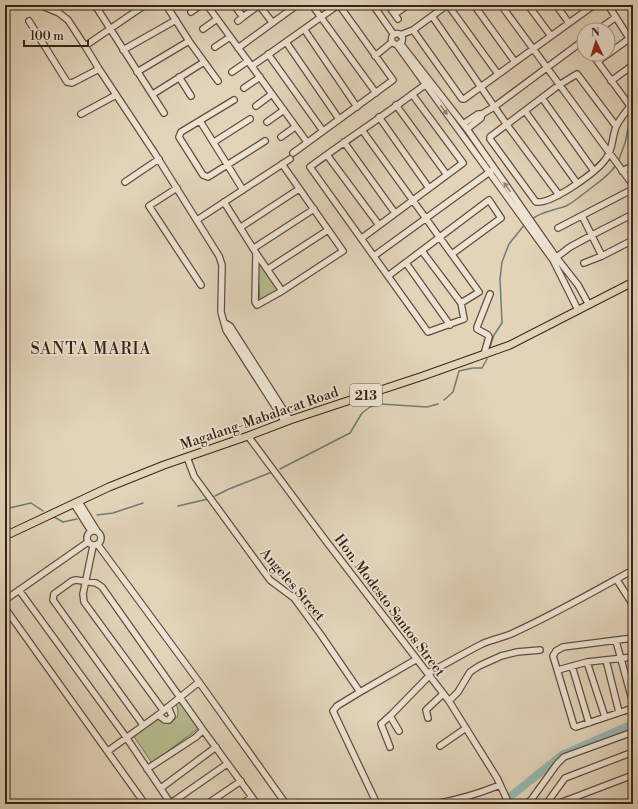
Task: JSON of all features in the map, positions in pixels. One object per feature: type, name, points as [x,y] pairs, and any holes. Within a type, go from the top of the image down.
[{"type":"main road","name":"Magalang-Mabalacat Road","points":[[5,536],[78,505],[109,487],[187,457],[510,345],[633,282]]},
{"type":"street","points":[[40,5],[58,13],[68,20],[159,159],[221,260],[221,312],[226,330],[288,421]]},
{"type":"street","points":[[95,5],[164,113]]},
{"type":"street","points":[[85,46],[145,5]]},
{"type":"street","points":[[166,5],[189,41],[218,81]]},
{"type":"street","points":[[191,12],[201,5]]},
{"type":"street","points":[[207,5],[307,142]]},
{"type":"street","points":[[234,5],[243,17]]},
{"type":"street","points":[[238,21],[259,5],[272,22]]},
{"type":"street","points":[[238,48],[297,5]]},
{"type":"street","points":[[312,5],[376,93]]},
{"type":"street","points":[[252,66],[338,5],[393,80],[293,153]]},
{"type":"street","points":[[373,5],[397,35],[402,38],[397,43],[375,56]]},
{"type":"street","points":[[388,5],[397,16],[408,5]]},
{"type":"street","points":[[498,74],[448,5],[413,30],[397,35],[391,39],[397,43],[465,126],[518,207]]},
{"type":"street","points":[[474,5],[515,62]]},
{"type":"street","points":[[501,5],[534,48],[633,187],[558,228]]},
{"type":"street","points":[[528,5],[551,36]]},
{"type":"street","points":[[556,5],[569,23]]},
{"type":"street","points":[[413,30],[462,99],[466,99],[480,86],[569,23],[586,7],[594,5]]},
{"type":"street","points":[[608,5],[631,41],[616,49]]},
{"type":"street","points":[[432,16],[507,125],[559,195]]},
{"type":"street","points":[[609,22],[616,17]]},
{"type":"street","points":[[203,29],[217,19]]},
{"type":"street","points":[[123,50],[176,20]]},
{"type":"street","points":[[29,21],[67,82],[72,83],[99,69]]},
{"type":"street","points":[[304,29],[357,107]]},
{"type":"street","points":[[215,47],[230,37]]},
{"type":"street","points":[[138,72],[189,41]]},
{"type":"street","points":[[286,42],[339,119]]},
{"type":"street","points":[[397,43],[489,172],[518,207],[554,258],[578,285],[589,305]]},
{"type":"street","points":[[465,126],[481,118],[482,114],[576,47]]},
{"type":"street","points":[[268,54],[323,131]]},
{"type":"street","points":[[232,72],[248,61]]},
{"type":"street","points":[[153,94],[204,62]]},
{"type":"street","points":[[599,62],[611,81],[632,104],[616,126],[607,158],[594,171],[559,195],[536,202],[490,139],[490,137],[575,74],[578,74],[616,126]]},
{"type":"street","points":[[611,81],[633,65]]},
{"type":"street","points":[[179,77],[191,96]]},
{"type":"street","points":[[244,88],[260,77]]},
{"type":"street","points":[[422,251],[461,303],[464,320],[428,332],[310,167],[426,84]]},
{"type":"street","points":[[256,106],[272,94]]},
{"type":"street","points":[[362,238],[463,163],[412,94]]},
{"type":"street","points":[[81,114],[116,95]]},
{"type":"street","points":[[542,98],[594,171]]},
{"type":"street","points":[[234,100],[181,132],[179,137],[205,177],[265,141]]},
{"type":"street","points":[[396,105],[447,175]]},
{"type":"street","points":[[267,122],[284,110]]},
{"type":"street","points":[[525,111],[577,183]]},
{"type":"street","points":[[379,117],[429,188]]},
{"type":"street","points":[[214,142],[250,119]]},
{"type":"street","points":[[200,121],[243,190]]},
{"type":"street","points":[[281,137],[295,127]]},
{"type":"street","points":[[362,130],[480,292],[461,303]]},
{"type":"street","points":[[344,142],[395,213]]},
{"type":"street","points":[[327,154],[379,225]]},
{"type":"street","points":[[125,182],[159,159]]},
{"type":"street","points":[[197,220],[290,159]]},
{"type":"street","points":[[255,250],[255,304],[259,304],[282,291],[343,251],[282,164]]},
{"type":"street","points":[[621,170],[633,166]]},
{"type":"street","points":[[374,256],[494,169]]},
{"type":"street","points":[[177,188],[146,208],[201,285]]},
{"type":"street","points":[[241,226],[299,189]]},
{"type":"street","points":[[388,276],[489,200],[501,218],[452,254]]},
{"type":"street","points":[[224,202],[282,291]]},
{"type":"street","points":[[255,250],[314,209]]},
{"type":"street","points":[[554,258],[592,235],[633,214]]},
{"type":"street","points":[[582,216],[602,256]]},
{"type":"street","points":[[268,269],[328,230]]},
{"type":"street","points":[[584,263],[602,256],[633,240]]},
{"type":"street","points":[[554,258],[578,310]]},
{"type":"street","points":[[406,262],[450,325]]},
{"type":"street","points":[[572,299],[583,293]]},
{"type":"street","points":[[484,354],[489,337],[488,335],[479,331],[477,327],[490,294]]},
{"type":"street","name":"Hon. Modesto Santos Street","points":[[248,436],[326,541],[449,701],[500,785],[509,804]]},
{"type":"street","name":"Angeles Street","points":[[187,457],[194,476],[266,574],[276,585],[294,598],[360,692]]},
{"type":"street","points":[[5,600],[93,544],[101,541],[102,536],[94,531],[78,505]]},
{"type":"street","points":[[94,531],[88,535],[93,544],[199,682],[286,804]]},
{"type":"street","points":[[93,544],[85,581],[83,594],[84,602],[172,716],[170,720],[165,720],[158,715]]},
{"type":"street","points":[[390,747],[382,724],[429,674],[492,639],[510,634],[617,580],[633,570]]},
{"type":"street","points":[[143,725],[53,600],[54,594],[72,581],[79,580],[96,583],[102,587],[257,804]]},
{"type":"street","points":[[617,580],[633,605]]},
{"type":"street","points":[[19,590],[126,737],[171,804],[227,764]]},
{"type":"street","points":[[5,608],[145,804]]},
{"type":"street","points":[[633,638],[563,647],[556,651],[553,656],[574,726],[576,727],[633,708]]},
{"type":"street","points":[[616,641],[633,703]]},
{"type":"street","points":[[449,701],[458,692],[470,672],[479,666],[501,656],[517,652],[540,650]]},
{"type":"street","points":[[558,670],[587,662],[633,657]]},
{"type":"street","points":[[377,804],[333,711],[337,706],[417,659]]},
{"type":"street","points":[[606,660],[619,712]]},
{"type":"street","points":[[587,662],[605,718]]},
{"type":"street","points":[[572,666],[589,723]]},
{"type":"street","points":[[108,751],[158,715],[199,682]]},
{"type":"street","points":[[428,718],[426,710],[443,694]]},
{"type":"street","points":[[390,716],[399,731]]},
{"type":"street","points":[[440,746],[466,728]]},
{"type":"street","points":[[147,769],[196,737],[203,730]]},
{"type":"street","points":[[525,804],[531,800],[557,764],[564,757],[633,732]]},
{"type":"street","points":[[161,788],[216,747]]},
{"type":"street","points":[[548,804],[549,800],[565,778],[633,752]]},
{"type":"street","points":[[557,804],[633,775]]},
{"type":"street","points":[[207,804],[241,781]]},
{"type":"street","points":[[434,804],[461,799],[500,785]]},
{"type":"street","points":[[242,804],[252,797]]},
{"type":"green space","points":[[257,258],[279,291],[260,301]]},
{"type":"green space","points":[[184,698],[200,725],[199,728],[152,763],[133,735],[159,716],[168,720],[175,719],[178,715],[176,704]]},
{"type":"waterway","points":[[618,162],[628,129],[633,121]]},
{"type":"waterway","points":[[532,219],[548,211],[572,203],[606,176],[616,165]]},
{"type":"waterway","points":[[490,347],[494,335],[502,323],[500,279],[502,262],[509,244],[525,224]]},
{"type":"waterway","points":[[444,400],[453,392],[459,371],[482,368],[487,359]]},
{"type":"waterway","points":[[280,469],[350,433],[362,413],[370,407],[380,404],[427,407],[438,404]]},
{"type":"waterway","points":[[215,496],[272,472]]},
{"type":"waterway","points":[[178,506],[208,499]]},
{"type":"waterway","points":[[5,509],[31,503],[43,511]]},
{"type":"waterway","points":[[97,515],[113,513],[143,503]]},
{"type":"waterway","points":[[54,517],[63,522],[77,519]]},
{"type":"waterway","points":[[501,804],[562,755],[633,724]]},
{"type":"district","name":"SANTA MARIA","points":[[91,348]]}]
